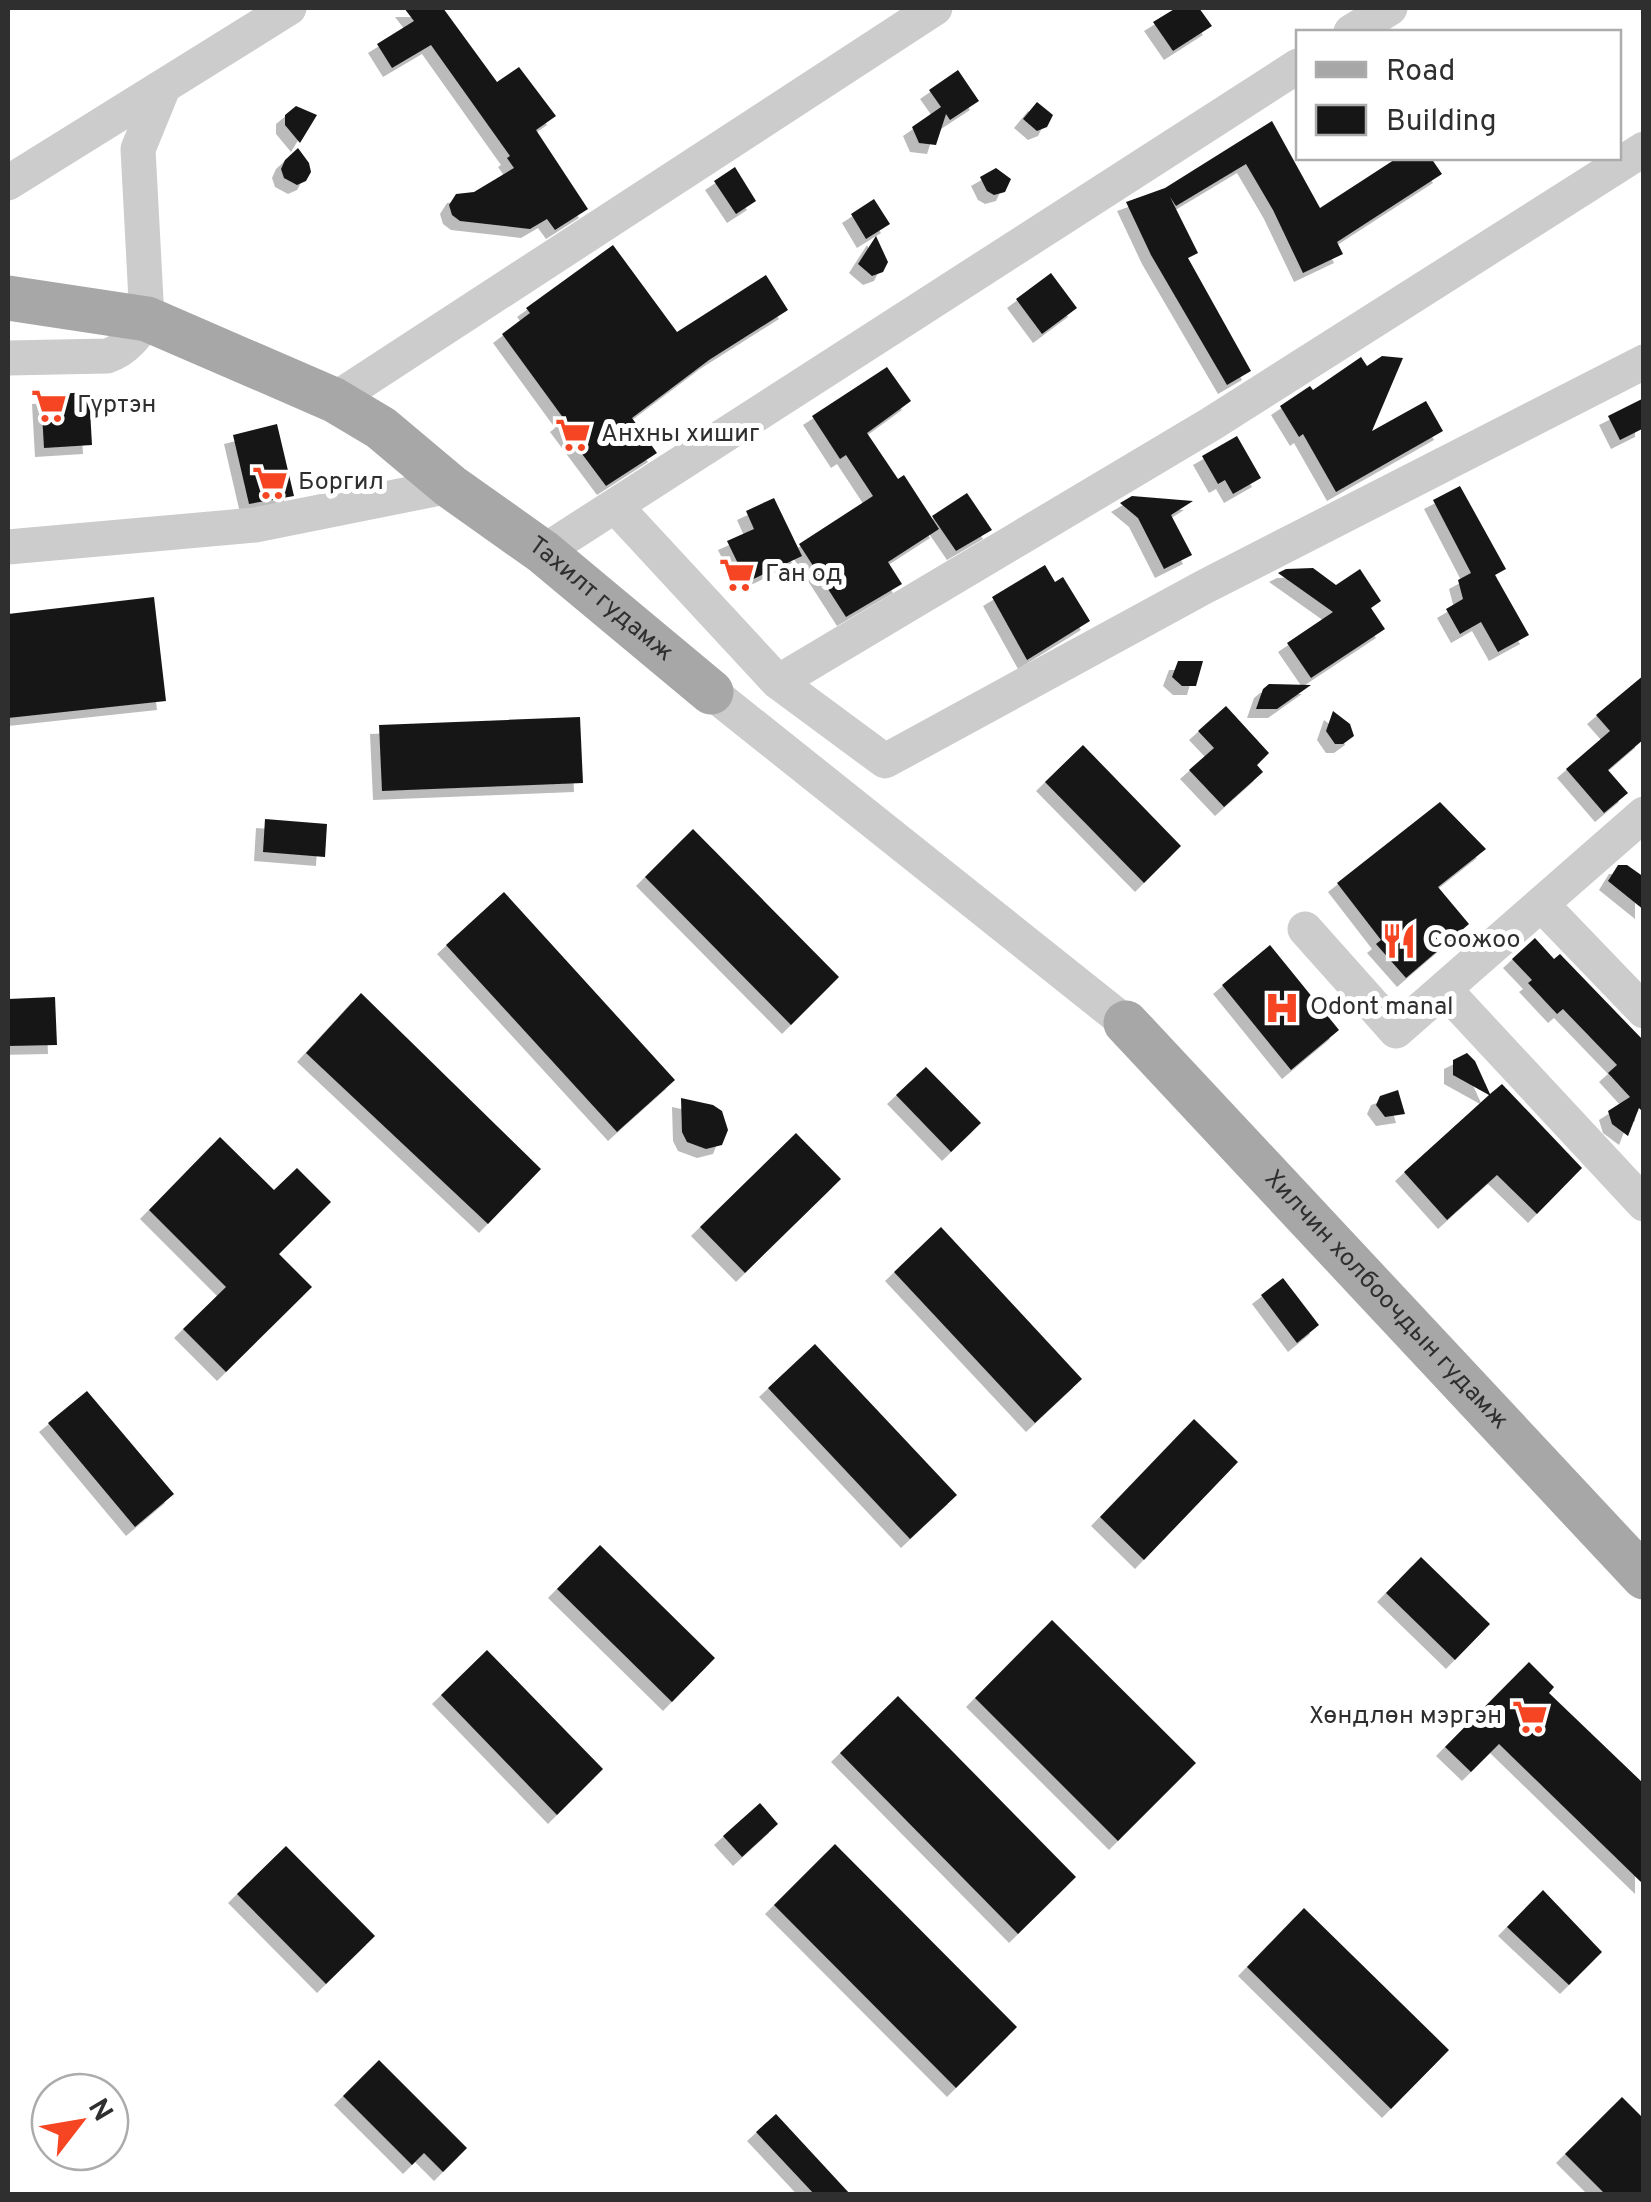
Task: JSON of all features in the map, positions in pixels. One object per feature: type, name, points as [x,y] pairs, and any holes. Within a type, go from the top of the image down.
[{"type":"main road","name":"Тахилт гудамж","points":[[8,298],[148,319],[334,400],[382,428],[450,486],[543,552],[711,692]]},
{"type":"main road","name":"Хилчин холбоочдын гудамж","points":[[1126,1023],[1644,1577]]},
{"type":"street","points":[[8,183],[289,8]]},
{"type":"street","points":[[334,400],[935,8]]},
{"type":"street","points":[[1354,30],[1390,8]]},
{"type":"street","points":[[543,552],[1296,67]]},
{"type":"street","points":[[8,358],[107,356],[132,340],[148,319],[138,149],[163,88]]},
{"type":"street","points":[[778,682],[1211,424],[1644,149]]},
{"type":"street","points":[[616,507],[778,682],[885,760],[1204,587],[1644,362]]},
{"type":"street","points":[[8,547],[255,525],[450,486]]},
{"type":"street","name":"Тахилт гудамж","points":[[711,692],[1126,1023]]},
{"type":"street","points":[[1305,928],[1396,1030],[1644,814]]},
{"type":"street","points":[[1541,904],[1644,1010]]},
{"type":"street","points":[[1444,988],[1644,1204]]},
{"type":"building","points":[[404,8],[443,8],[497,82],[519,67],[556,116],[536,130],[588,209],[555,230],[547,219],[530,229],[460,221],[452,215],[449,205],[456,194],[474,192],[514,168],[507,158],[510,156],[431,45],[392,68],[377,44],[414,21]]},
{"type":"building","points":[[1176,8],[1199,8],[1212,26],[1173,51],[1153,22]]},
{"type":"building","points":[[958,70],[979,101],[950,120],[946,114],[936,145],[919,143],[912,127],[941,107],[929,90]]},
{"type":"building","points":[[1037,102],[1053,115],[1047,127],[1037,131],[1023,119]]},
{"type":"building","points":[[296,106],[317,115],[300,143],[285,125],[285,115]]},
{"type":"building","points":[[1272,121],[1320,208],[1394,160],[1432,160],[1442,174],[1337,242],[1343,254],[1303,273],[1246,164],[1176,206],[1170,197],[1198,253],[1188,258],[1251,371],[1227,385],[1151,255],[1126,202],[1165,188]]},
{"type":"building","points":[[298,148],[311,172],[306,181],[297,185],[284,178],[281,169]]},
{"type":"building","points":[[735,167],[756,201],[736,214],[714,181]]},
{"type":"building","points":[[996,168],[1011,179],[1005,192],[994,195],[987,191],[980,177]]},
{"type":"building","points":[[874,199],[890,224],[866,239],[851,214]]},
{"type":"building","points":[[876,236],[888,262],[883,272],[872,276],[858,264]]},
{"type":"building","points":[[613,245],[677,332],[766,275],[788,310],[709,360],[632,418],[657,453],[606,486],[559,423],[564,419],[502,334],[530,313],[526,308]]},
{"type":"building","points":[[1051,273],[1077,308],[1042,334],[1016,299]]},
{"type":"building","points":[[1382,356],[1403,358],[1372,431],[1426,401],[1443,431],[1336,492],[1303,434],[1299,437],[1280,406],[1310,386],[1313,390],[1361,357],[1367,366]]},
{"type":"building","points":[[887,367],[911,401],[867,433],[898,479],[904,475],[939,529],[888,562],[902,584],[846,617],[799,544],[873,496],[846,455],[840,459],[812,416]]},
{"type":"building","points":[[89,392],[92,445],[44,448],[41,395]]},
{"type":"building","points":[[1644,398],[1644,428],[1620,440],[1608,416]]},
{"type":"building","points":[[277,424],[294,496],[249,504],[233,435]]},
{"type":"building","points":[[1237,436],[1261,478],[1233,494],[1225,480],[1218,484],[1202,456]]},
{"type":"building","points":[[1460,486],[1506,569],[1495,575],[1529,635],[1498,652],[1481,622],[1460,634],[1446,609],[1463,599],[1458,580],[1471,573],[1433,500]]},
{"type":"building","points":[[967,493],[992,530],[956,551],[932,516]]},
{"type":"building","points":[[1132,496],[1193,501],[1171,515],[1192,555],[1164,569],[1138,518],[1120,503]]},
{"type":"building","points":[[774,498],[802,556],[747,582],[727,541],[754,529],[746,511]]},
{"type":"building","points":[[1045,565],[1055,582],[1063,577],[1090,621],[1027,660],[992,597]]},
{"type":"building","points":[[1313,568],[1336,585],[1360,569],[1381,601],[1371,608],[1385,629],[1311,678],[1287,643],[1333,612],[1278,573]]},
{"type":"building","points":[[154,597],[166,701],[8,718],[8,614]]},
{"type":"building","points":[[1178,661],[1203,661],[1196,686],[1182,686],[1172,677]]},
{"type":"building","points":[[1644,675],[1644,739],[1608,770],[1628,793],[1604,813],[1566,769],[1610,731],[1596,715]]},
{"type":"building","points":[[1269,684],[1311,685],[1277,709],[1256,709],[1263,689]]},
{"type":"building","points":[[1226,706],[1269,753],[1257,765],[1263,772],[1224,807],[1189,770],[1214,748],[1198,731]]},
{"type":"building","points":[[1333,711],[1350,724],[1354,736],[1343,744],[1335,744],[1326,731]]},
{"type":"building","points":[[580,717],[583,783],[382,791],[379,725]]},
{"type":"building","points":[[1083,745],[1181,846],[1144,883],[1045,782]]},
{"type":"building","points":[[1440,802],[1486,849],[1438,887],[1469,924],[1406,978],[1376,944],[1381,940],[1337,883]]},
{"type":"building","points":[[265,819],[327,824],[325,857],[263,852]]},
{"type":"building","points":[[693,829],[839,977],[791,1025],[645,877]]},
{"type":"building","points":[[1618,865],[1627,865],[1644,877],[1644,910],[1608,881]]},
{"type":"building","points":[[504,892],[675,1080],[617,1132],[446,945]]},
{"type":"building","points":[[1535,938],[1554,959],[1560,954],[1644,1041],[1644,1113],[1639,1108],[1628,1136],[1612,1124],[1608,1111],[1630,1097],[1608,1073],[1617,1065],[1563,1009],[1557,1014],[1512,959]]},
{"type":"building","points":[[1270,945],[1339,1030],[1291,1070],[1222,985]]},
{"type":"building","points":[[361,993],[541,1169],[488,1224],[306,1053]]},
{"type":"building","points":[[55,997],[57,1045],[8,1046],[8,999]]},
{"type":"building","points":[[1467,1053],[1475,1061],[1490,1094],[1502,1084],[1582,1168],[1537,1214],[1497,1175],[1447,1220],[1404,1172],[1489,1095],[1453,1075],[1453,1060]]},
{"type":"building","points":[[926,1067],[981,1123],[951,1152],[896,1095]]},
{"type":"building","points":[[1398,1090],[1405,1114],[1385,1117],[1376,1105],[1380,1096]]},
{"type":"building","points":[[681,1098],[722,1111],[728,1130],[722,1145],[706,1149],[687,1142],[682,1132]]},
{"type":"building","points":[[796,1133],[841,1179],[745,1273],[700,1227]]},
{"type":"building","points":[[220,1137],[274,1190],[297,1168],[331,1202],[279,1254],[312,1287],[226,1372],[183,1329],[226,1287],[149,1210]]},
{"type":"building","points":[[941,1227],[1082,1379],[1035,1423],[894,1272]]},
{"type":"building","points":[[1283,1278],[1319,1325],[1297,1343],[1261,1295]]},
{"type":"building","points":[[815,1344],[957,1495],[910,1539],[768,1388]]},
{"type":"building","points":[[87,1391],[174,1494],[135,1527],[48,1423]]},
{"type":"building","points":[[1194,1419],[1238,1462],[1144,1560],[1100,1517]]},
{"type":"building","points":[[600,1545],[715,1658],[672,1702],[557,1589]]},
{"type":"building","points":[[1421,1557],[1490,1624],[1455,1660],[1386,1593]]},
{"type":"building","points":[[1052,1620],[1196,1763],[1118,1841],[975,1698]]},
{"type":"building","points":[[487,1650],[603,1769],[557,1815],[441,1695]]},
{"type":"building","points":[[1529,1662],[1554,1687],[1549,1693],[1644,1784],[1644,1885],[1499,1744],[1471,1772],[1445,1747]]},
{"type":"building","points":[[898,1696],[1076,1877],[1018,1934],[840,1753]]},
{"type":"building","points":[[760,1803],[778,1824],[742,1857],[723,1836]]},
{"type":"building","points":[[835,1844],[1017,2027],[956,2088],[774,1905]]},
{"type":"building","points":[[286,1846],[375,1936],[326,1984],[237,1894]]},
{"type":"building","points":[[1543,1890],[1602,1952],[1569,1985],[1507,1927]]},
{"type":"building","points":[[1304,1908],[1449,2050],[1391,2109],[1247,1967]]},
{"type":"building","points":[[379,2060],[467,2148],[443,2172],[424,2153],[412,2165],[343,2096]]},
{"type":"building","points":[[1622,2097],[1644,2119],[1644,2194],[1605,2194],[1565,2154]]},
{"type":"building","points":[[776,2114],[850,2194],[814,2194],[756,2132]]},
{"type":"place","name":"Гүртэн","points":[[49,406]]},
{"type":"place","name":"Анхны хишиг","points":[[573,435]]},
{"type":"place","name":"Боргил","points":[[270,483]]},
{"type":"place","name":"Ган од","points":[[737,575]]},
{"type":"place","name":"Соожоо","points":[[1399,941]]},
{"type":"place","name":"Odont manal","points":[[1282,1008]]},
{"type":"place","name":"Хөндлөн мэргэн","points":[[1530,1717]]}]
